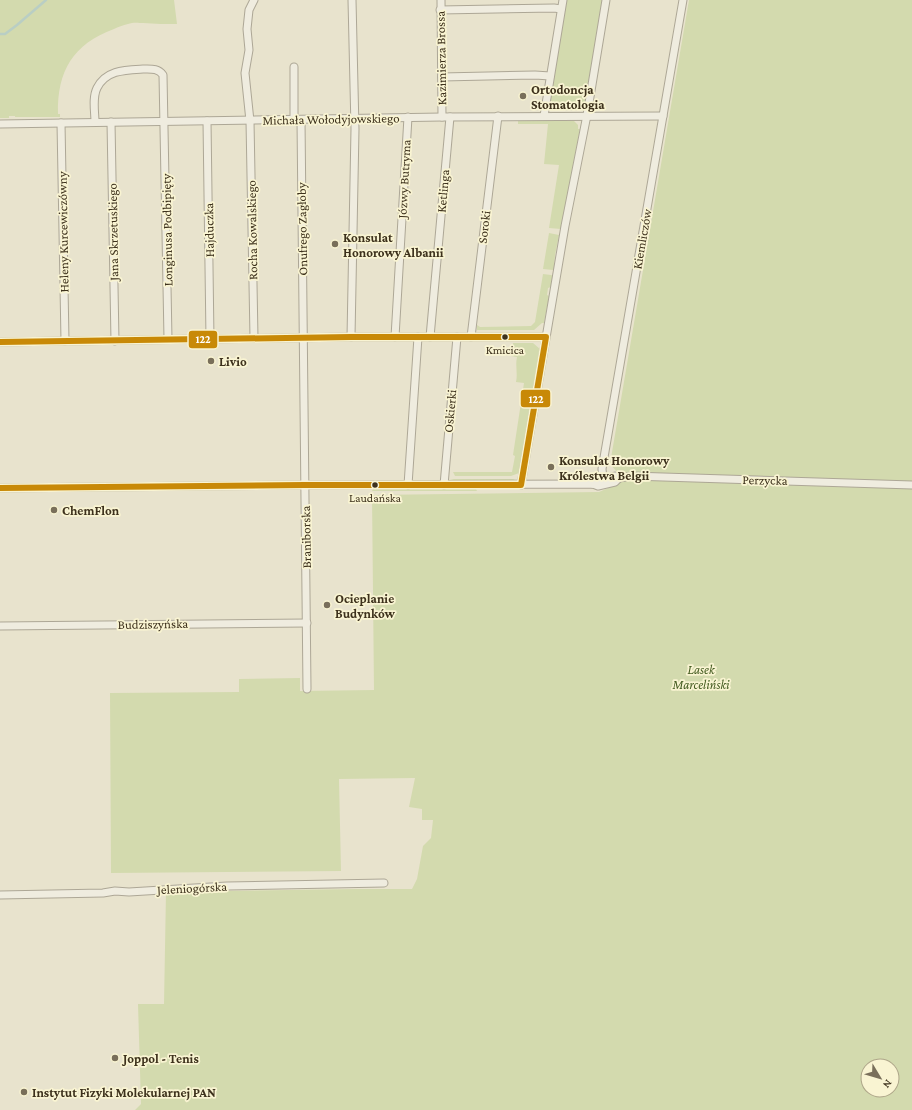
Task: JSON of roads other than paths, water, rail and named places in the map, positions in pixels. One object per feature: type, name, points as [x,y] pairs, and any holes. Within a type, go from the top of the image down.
[{"type":"street","name":"Rocha Kowalskiego","points":[[254,0],[249,10],[248,50],[244,73],[250,121],[254,338]]},
{"type":"street","points":[[351,337],[355,118],[352,0]]},
{"type":"street","name":"Kazimierza Brossa","points":[[441,0],[442,77],[446,117]]},
{"type":"street","points":[[544,116],[563,0]]},
{"type":"street","name":"Kiemliczów","points":[[603,479],[602,469],[682,0]]},
{"type":"street","points":[[521,485],[564,226],[587,115],[606,1]]},
{"type":"street","points":[[440,10],[554,8],[561,10]]},
{"type":"street","name":"Onufrego Zagłoby","points":[[294,68],[298,120],[304,338]]},
{"type":"street","name":"Longinusa Podbipięty","points":[[95,122],[94,97],[96,90],[104,78],[110,74],[126,70],[158,70],[163,75],[168,340]]},
{"type":"street","points":[[442,77],[550,76]]},
{"type":"street","name":"Michała Wołodyjowskiego","points":[[0,124],[250,121],[408,117],[587,115],[663,116]]},
{"type":"street","name":"Soroki","points":[[470,337],[498,116]]},
{"type":"street","name":"Józwy Butryma","points":[[395,337],[408,117]]},
{"type":"street","name":"Ketlinga","points":[[430,337],[446,117]]},
{"type":"street","name":"Hajduczka","points":[[208,121],[210,339]]},
{"type":"street","name":"Jana Skrzetuskiego","points":[[111,122],[115,341]]},
{"type":"street","name":"Heleny Kurcewiczówny","points":[[61,123],[65,341]]},
{"type":"street","points":[[0,342],[254,338],[546,336]]},
{"type":"street","points":[[408,485],[418,337]]},
{"type":"street","name":"Oskierki","points":[[444,485],[457,337]]},
{"type":"street","name":"Braniborska","points":[[304,338],[307,688]]},
{"type":"street","name":"Perzycka","points":[[603,479],[615,476],[619,478],[632,476],[912,485]]},
{"type":"street","points":[[0,488],[593,484],[598,486],[616,482],[619,478]]},
{"type":"street","points":[[593,484],[596,481],[603,479]]},
{"type":"street","name":"Budziszyńska","points":[[0,626],[307,623]]},
{"type":"street","name":"Jeleniogórska","points":[[0,894],[103,893],[115,891],[129,892],[226,886],[384,883]]},
{"type":"waterway","points":[[0,34],[5,34],[46,0]]},
{"type":"place","name":"Ortodoncja Stomatologia","points":[[523,96]]},
{"type":"place","name":"Konsulat Honorowy Albanii","points":[[335,244]]},
{"type":"place","name":"Kmicica","points":[[505,337]]},
{"type":"place","name":"Livio","points":[[211,361]]},
{"type":"place","name":"Konsulat Honorowy Królestwa Belgii","points":[[551,467]]},
{"type":"place","name":"Laudańska","points":[[375,485]]},
{"type":"place","name":"ChemFlon","points":[[54,510]]},
{"type":"place","name":"Ocieplanie Budynków","points":[[327,605]]},
{"type":"place","name":"Joppol - Tenis","points":[[115,1058]]},
{"type":"place","name":"Instytut Fizyki Molekularnej PAN","points":[[24,1092]]},
{"type":"park label","name":"Lasek Marceliński","points":[[701,676]]}]
